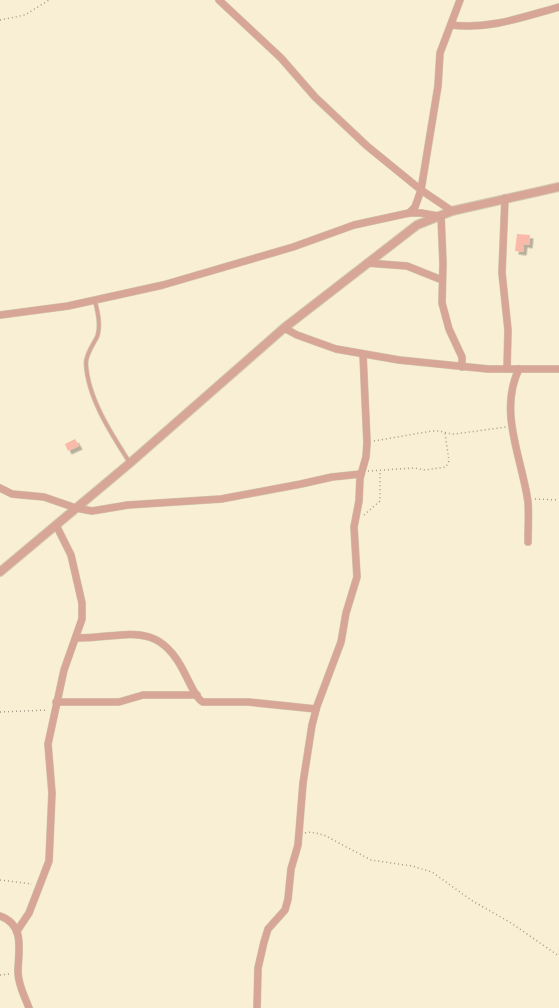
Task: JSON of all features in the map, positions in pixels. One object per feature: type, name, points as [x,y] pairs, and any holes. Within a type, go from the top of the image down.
[{"type":"street","points":[[219,0],[276,54],[315,97],[367,146],[421,190],[452,211]]},
{"type":"street","points":[[409,213],[415,207],[421,190],[438,86],[440,52],[460,0]]},
{"type":"street","points":[[451,25],[477,27],[496,24],[559,7]]},
{"type":"street","points":[[0,572],[130,463],[284,328],[417,225],[452,211],[559,187]]},
{"type":"street","points":[[505,198],[502,273],[508,330],[507,369]]},
{"type":"street","points":[[0,315],[95,302],[210,272],[293,247],[354,225],[409,213],[421,212],[439,216]]},
{"type":"street","points":[[439,216],[442,303],[449,329],[462,356],[462,367]]},
{"type":"street","points":[[367,263],[407,266],[442,280]]},
{"type":"street","points":[[284,328],[316,343],[336,349],[363,354],[462,367],[559,369]]},
{"type":"street","points":[[257,1008],[258,968],[264,942],[268,929],[286,910],[291,869],[299,834],[303,783],[316,709],[341,642],[347,608],[357,577],[355,522],[367,443],[363,354]]},
{"type":"street","points":[[520,369],[515,378],[510,401],[512,426],[528,500],[528,542]]},
{"type":"street","points":[[0,488],[12,494],[44,497],[76,508],[92,511],[128,505],[221,499],[362,472]]},
{"type":"street","points":[[16,931],[29,913],[49,861],[51,844],[52,793],[48,744],[54,710],[64,670],[82,619],[82,603],[70,555],[56,525]]},
{"type":"street","points":[[76,638],[94,638],[126,634],[145,635],[160,641],[171,652],[181,666],[200,701],[203,702],[248,702],[316,709]]},
{"type":"street","points":[[56,702],[120,702],[143,695],[197,695]]},
{"type":"street","points":[[0,916],[9,921],[16,931],[20,943],[18,973],[20,986],[29,1008]]},
{"type":"lane","points":[[95,302],[99,319],[98,336],[86,361],[89,380],[99,410],[113,437],[130,463]]},
{"type":"path","points":[[0,20],[25,15],[49,0]]},
{"type":"path","points":[[367,443],[432,430],[441,430],[445,433],[455,434],[512,426]]},
{"type":"path","points":[[362,472],[414,468],[425,470],[446,467],[449,461],[445,433]]},
{"type":"path","points":[[355,522],[380,501],[380,471]]},
{"type":"path","points":[[528,500],[548,498],[559,500]]},
{"type":"path","points":[[0,712],[54,710]]},
{"type":"path","points":[[299,834],[316,833],[371,860],[412,866],[432,872],[471,900],[510,923],[559,956]]},
{"type":"path","points":[[0,880],[40,886]]},
{"type":"path","points":[[0,975],[18,973]]},
{"type":"building","points":[[517,234],[530,235],[529,245],[524,244],[523,252],[515,251]]},
{"type":"building","points":[[75,439],[79,446],[68,451],[65,444]]}]
